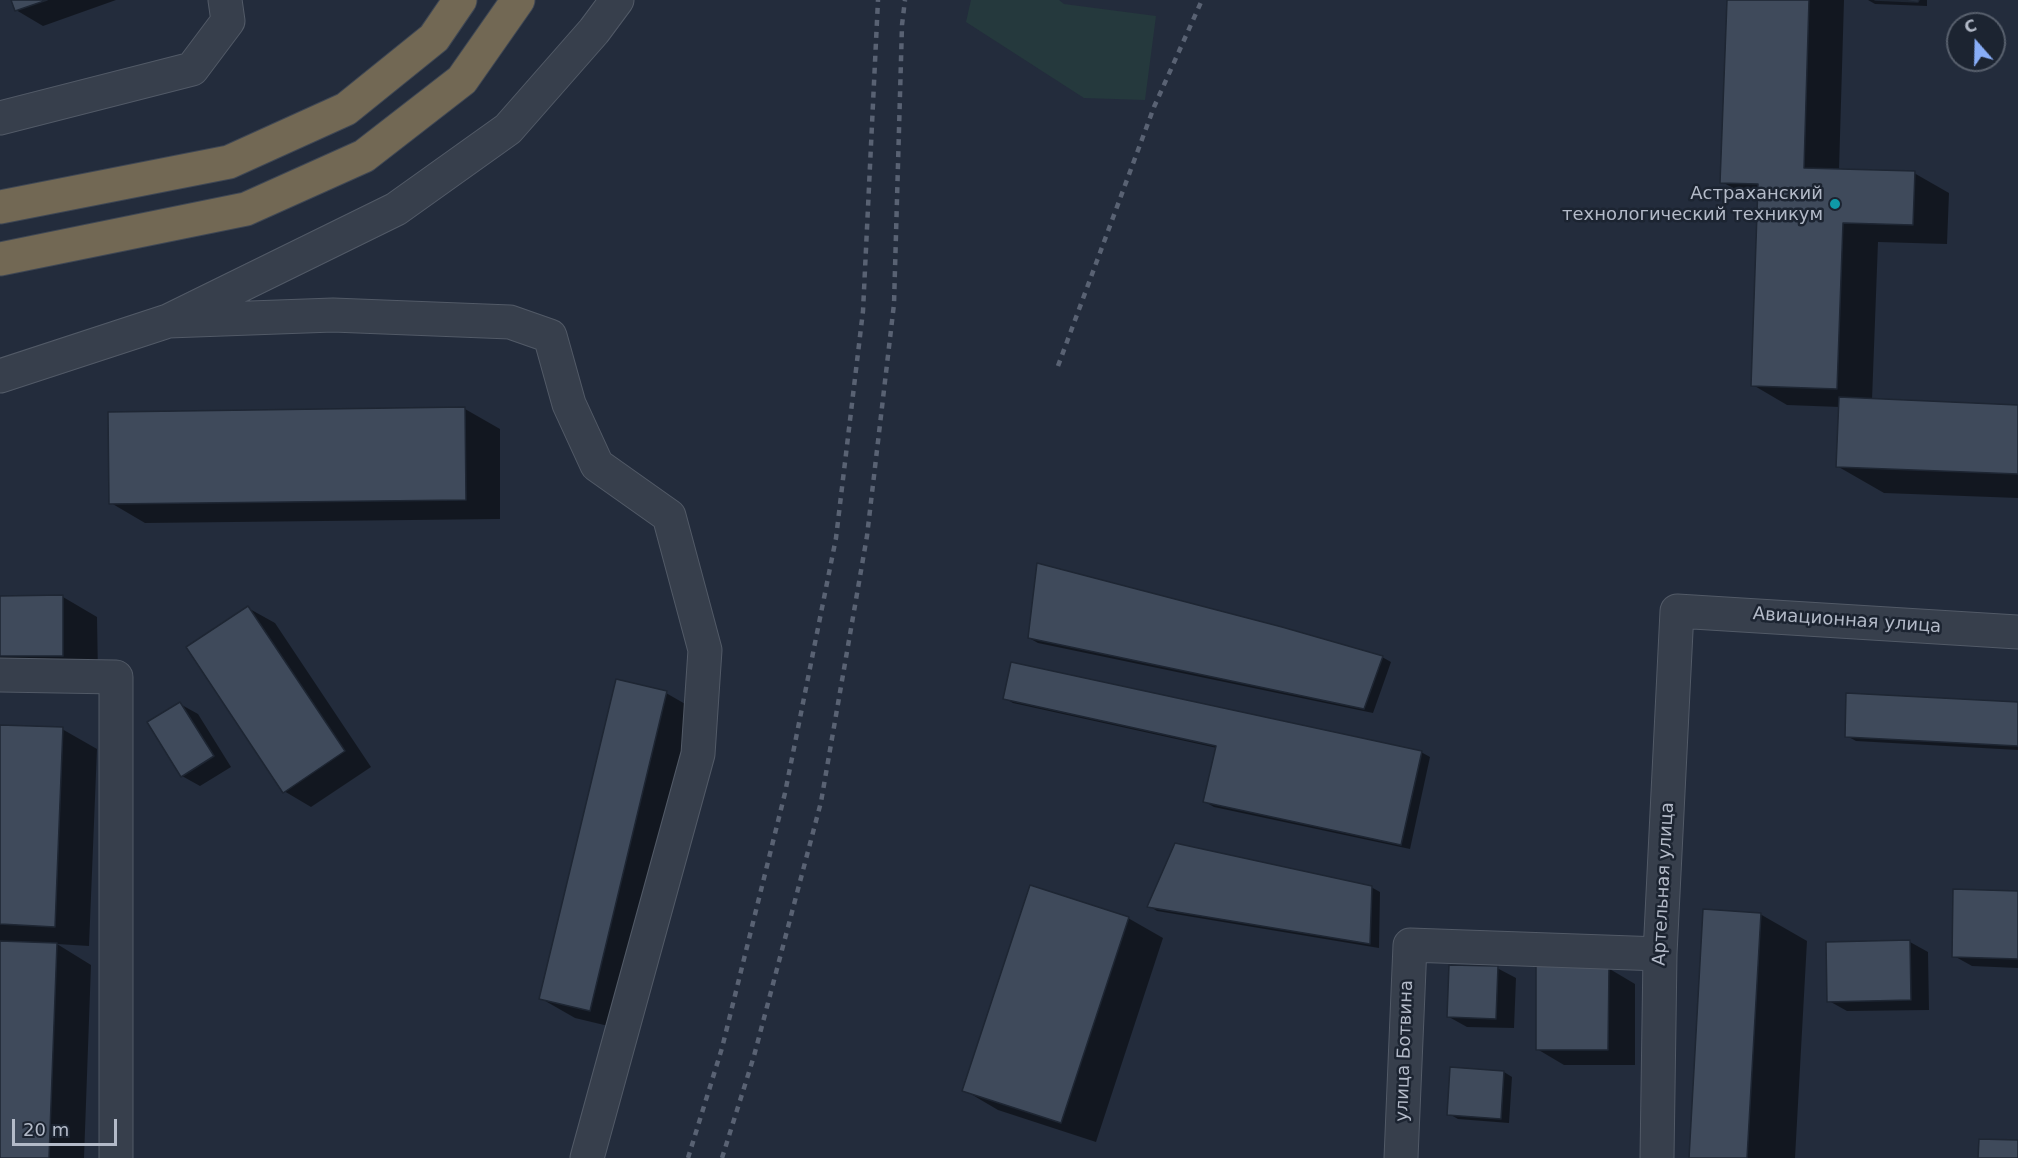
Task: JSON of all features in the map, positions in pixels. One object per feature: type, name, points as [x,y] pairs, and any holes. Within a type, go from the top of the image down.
[{"type":"highway","points":[[0,207],[229,162],[346,109],[434,38],[460,0]]},
{"type":"highway","points":[[0,259],[246,209],[364,156],[462,80],[518,0]]},
{"type":"street","points":[[0,118],[192,69],[228,21],[225,0]]},
{"type":"street","points":[[0,376],[168,321],[396,209],[508,129],[594,31],[617,0]]},
{"type":"street","points":[[168,321],[345,315],[510,322],[550,336],[569,404],[597,465],[669,516],[705,650],[698,754],[587,1158]]},
{"type":"street","name":"Авиационная улица","points":[[1677,611],[2018,632]]},
{"type":"street","name":"Артельная улица","points":[[1657,1158],[1660,954],[1677,611]]},
{"type":"street","points":[[0,675],[116,677],[116,1158]]},
{"type":"street","name":"улица Ботвина","points":[[1401,1158],[1410,945],[1660,954]]},
{"type":"green space","points":[[971,0],[1059,0],[1064,4],[1156,16],[1145,100],[1084,98],[966,22]]},
{"type":"building","points":[[11,0],[47,0],[15,11]]},
{"type":"building","name":"Астраханский технологический техникум","points":[[1727,0],[1809,0],[1804,168],[1915,171],[1913,225],[1843,223],[1837,389],[1751,386],[1758,184],[1720,183]]},
{"type":"building","points":[[1875,0],[1919,0],[1918,2]]},
{"type":"building","points":[[1839,397],[2018,405],[2018,474],[1836,467]]},
{"type":"building","points":[[465,407],[466,500],[109,504],[108,412]]},
{"type":"building","points":[[1037,563],[1383,656],[1364,709],[1028,638]]},
{"type":"building","points":[[63,595],[63,656],[0,656],[0,596]]},
{"type":"building","points":[[248,606],[345,751],[283,793],[186,647]]},
{"type":"building","points":[[1011,662],[1422,751],[1401,845],[1203,802],[1216,746],[1003,699]]},
{"type":"building","points":[[616,679],[667,691],[590,1011],[539,999]]},
{"type":"building","points":[[1846,693],[2018,702],[2018,746],[1845,737]]},
{"type":"building","points":[[180,702],[214,756],[181,777],[147,722]]},
{"type":"building","points":[[0,725],[63,727],[55,927],[0,924]]},
{"type":"building","points":[[1175,843],[1372,886],[1370,944],[1147,907]]},
{"type":"building","points":[[1030,885],[1129,917],[1061,1123],[962,1091]]},
{"type":"building","points":[[1953,889],[2018,891],[2018,959],[1952,957]]},
{"type":"building","points":[[1703,909],[1761,913],[1747,1158],[1689,1158]]},
{"type":"building","points":[[1910,940],[1911,1000],[1827,1002],[1826,942]]},
{"type":"building","points":[[0,941],[57,943],[49,1158],[0,1158]]},
{"type":"building","points":[[1449,965],[1498,966],[1496,1019],[1447,1017]]},
{"type":"building","points":[[1536,966],[1609,967],[1608,1050],[1536,1050]]},
{"type":"building","points":[[1450,1067],[1504,1071],[1501,1119],[1447,1115]]},
{"type":"building","points":[[1979,1139],[2018,1140],[2018,1158],[1978,1158]]},
{"type":"railway","points":[[688,1158],[722,1048],[785,793],[836,538],[863,311],[878,0]]},
{"type":"railway","points":[[722,1158],[754,1056],[821,802],[867,536],[894,304],[902,25],[905,0]]},
{"type":"railway","points":[[1058,366],[1154,107],[1202,0]]},
{"type":"place","name":"Астраханский технологический техникум","points":[[1835,204]]}]
